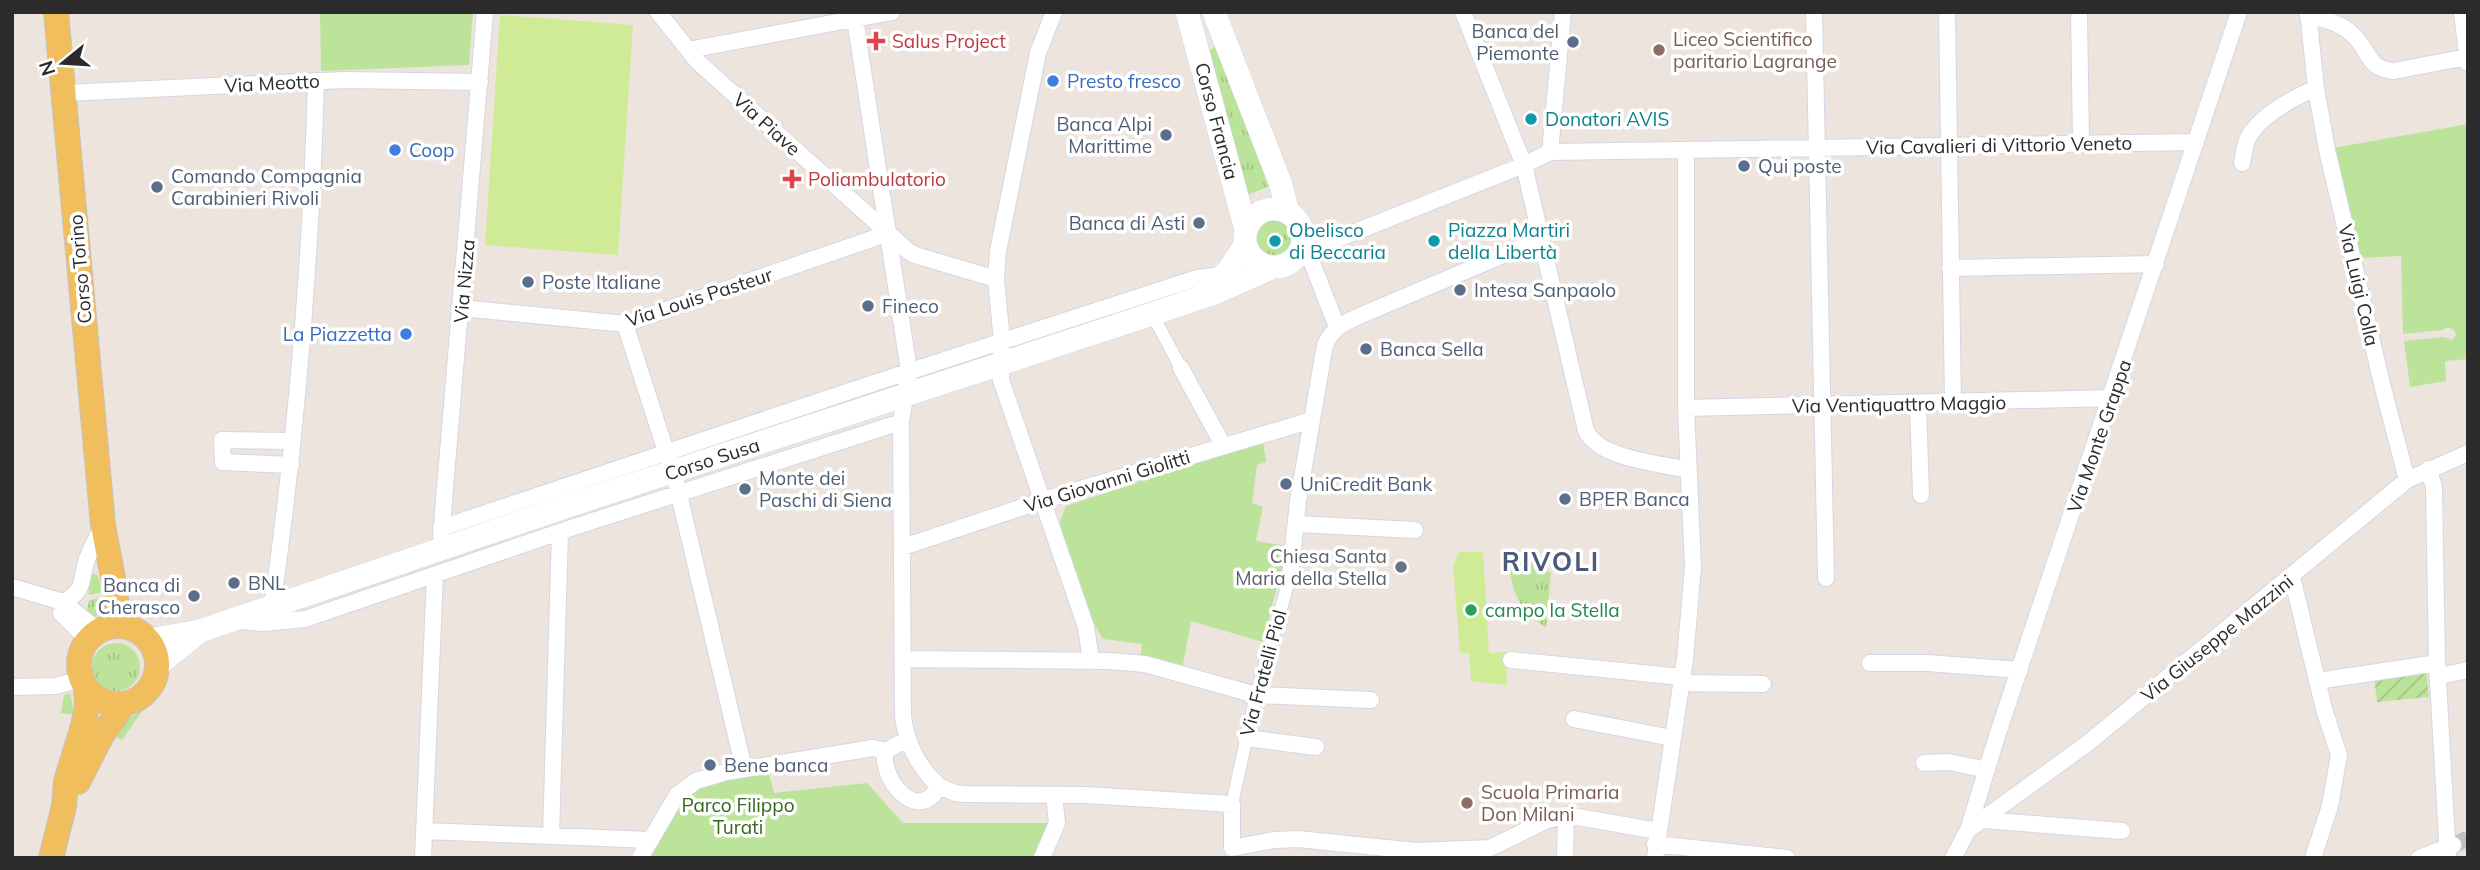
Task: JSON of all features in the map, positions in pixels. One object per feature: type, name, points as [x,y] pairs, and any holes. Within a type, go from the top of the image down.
[{"type":"main road","name":"Corso Torino","points":[[56,12],[103,525],[116,594],[101,632]]},
{"type":"main road","name":"Corso Francia","points":[[1187,12],[1245,237]]},
{"type":"main road","name":"Corso Francia","points":[[1214,12],[1281,185],[1288,213]]},
{"type":"main road","points":[[1279,209],[1288,213],[1302,230],[1304,250],[1289,263],[1271,268],[1256,262],[1249,255],[1245,237],[1252,219],[1264,211],[1279,209]]},
{"type":"main road","name":"Corso Susa","points":[[1195,299],[1223,275],[1245,237]]},
{"type":"main road","name":"Corso Susa","points":[[200,631],[272,607],[441,539],[673,472],[1152,314],[1271,268]]},
{"type":"main road","points":[[51,858],[64,806],[66,781],[87,707],[79,666],[81,652],[101,632],[130,627],[149,640],[156,652],[156,678],[140,698],[124,704],[102,701],[84,684]]},
{"type":"main road","points":[[149,640],[200,631]]},
{"type":"main road","points":[[158,665],[200,631]]},
{"type":"main road","points":[[64,806],[102,734],[124,704]]},
{"type":"street","name":"Via Nizza","points":[[441,539],[485,12]]},
{"type":"street","name":"Via Piave","points":[[658,12],[697,61],[915,255],[996,279]]},
{"type":"street","points":[[688,50],[854,16],[892,12]]},
{"type":"street","points":[[1054,12],[1046,27],[1036,64],[998,251],[996,279],[1002,341],[1001,380],[1086,627],[1091,661]]},
{"type":"street","points":[[1463,12],[1524,165],[1586,431],[1590,439],[1609,452],[1688,470]]},
{"type":"street","points":[[1541,239],[1337,327],[1304,250],[1524,165],[1550,152],[1563,12]]},
{"type":"street","points":[[1814,12],[1826,578]]},
{"type":"street","points":[[1947,12],[1953,403]]},
{"type":"street","points":[[2079,12],[2081,143]]},
{"type":"street","name":"Via Monte Grappa","points":[[1953,858],[1968,830],[2239,12]]},
{"type":"street","points":[[2308,14],[2327,20],[2353,34],[2371,61],[2383,70],[2394,71],[2467,60],[2462,12]]},
{"type":"street","name":"Via Luigi Colla","points":[[2308,14],[2316,88],[2333,179],[2407,480]]},
{"type":"street","points":[[854,16],[909,371],[901,422],[903,716],[909,742],[922,768],[940,786],[955,793],[1085,795],[1232,804]]},
{"type":"street","name":"Via Meotto","points":[[64,93],[316,81],[480,82]]},
{"type":"street","points":[[272,607],[290,464],[308,253],[316,81]]},
{"type":"street","points":[[2242,163],[2247,139],[2254,130],[2289,101],[2316,88]]},
{"type":"street","name":"Via Cavalieri di Vittorio Veneto","points":[[1550,152],[2196,142]]},
{"type":"street","points":[[1656,844],[1682,680],[1693,567],[1686,408],[1686,150]]},
{"type":"street","name":"Via Louis Pasteur","points":[[461,308],[625,324],[889,233]]},
{"type":"street","points":[[1950,268],[2156,264]]},
{"type":"street","name":"Corso Susa","points":[[230,620],[263,623],[305,619],[560,532],[673,472],[909,371],[1197,278],[1223,275]]},
{"type":"street","points":[[1152,314],[1223,445]]},
{"type":"street","points":[[625,324],[673,472],[744,769]]},
{"type":"street","name":"Via Fratelli Piol","points":[[1233,853],[1232,804],[1256,695],[1290,577],[1325,345],[1337,327]]},
{"type":"street","name":"Via Ventiquattro Maggio","points":[[1686,408],[2112,398]]},
{"type":"street","points":[[1918,404],[1921,495]]},
{"type":"street","name":"Via Giovanni Giolitti","points":[[903,547],[1044,500],[1312,420]]},
{"type":"street","name":"Corso Susa","points":[[673,472],[901,422]]},
{"type":"street","points":[[290,464],[223,462],[222,440],[292,441]]},
{"type":"street","name":"Via Giuseppe Mazzini","points":[[1968,830],[2088,743],[2407,480],[2468,453]]},
{"type":"street","points":[[2419,858],[2450,850],[2438,669],[2434,487],[2428,469]]},
{"type":"street","points":[[1296,524],[1415,530]]},
{"type":"street","points":[[63,602],[82,586],[87,559],[103,525]]},
{"type":"street","points":[[551,835],[560,532]]},
{"type":"street","points":[[424,858],[435,575]]},
{"type":"street","points":[[2292,577],[2317,681],[2339,755],[2330,806],[2314,858]]},
{"type":"street","points":[[12,587],[63,602],[101,632]]},
{"type":"street","points":[[12,598],[60,611],[101,632]]},
{"type":"street","points":[[903,659],[1145,664],[1256,695],[1371,701]]},
{"type":"street","points":[[1511,660],[1682,680],[1763,684]]},
{"type":"street","points":[[1870,663],[1927,663],[2020,670]]},
{"type":"street","points":[[2317,681],[2438,669],[2468,670]]},
{"type":"street","points":[[12,687],[84,684]]},
{"type":"street","points":[[1574,719],[1672,738]]},
{"type":"street","points":[[1246,738],[1316,747]]},
{"type":"street","points":[[640,858],[670,806],[686,787],[709,775],[873,748],[886,751],[898,744],[909,742]]},
{"type":"street","points":[[886,751],[886,770],[910,800],[917,803],[930,800],[940,786]]},
{"type":"street","points":[[1924,763],[1949,762],[1987,770]]},
{"type":"street","points":[[1042,858],[1058,823],[1054,795]]},
{"type":"street","points":[[1564,858],[1566,816]]},
{"type":"street","points":[[1233,853],[1274,840],[1298,839],[1416,851],[1490,848],[1545,821],[1566,816],[1656,844],[1787,858]]},
{"type":"street","points":[[1983,820],[2122,831]]},
{"type":"street","points":[[425,831],[651,840]]},
{"type":"green space","points":[[320,12],[473,12],[469,65],[321,71]]},
{"type":"green space","points":[[500,15],[633,25],[618,255],[485,245]]},
{"type":"green space","points":[[1216,46],[1272,185],[1248,195],[1209,51]]},
{"type":"green space","points":[[2468,124],[2468,359],[2445,361],[2446,381],[2410,387],[2404,341],[2444,337],[2452,340],[2456,335],[2454,330],[2448,327],[2443,330],[2403,334],[2401,256],[2358,258],[2333,148]]},
{"type":"green space","points":[[1274,220],[1287,225],[1292,238],[1287,251],[1274,256],[1261,251],[1256,238],[1261,225]]},
{"type":"green space","points":[[1263,441],[1266,462],[1257,465],[1252,503],[1263,507],[1256,541],[1287,546],[1263,642],[1191,621],[1182,670],[1140,662],[1142,644],[1103,639],[1095,625],[1086,627],[1055,535],[1066,506]]},
{"type":"green space","points":[[1530,550],[1544,571],[1551,572],[1546,628],[1527,611],[1513,587],[1508,551]]},
{"type":"green space","name":"campo la Stella","points":[[1459,552],[1483,552],[1489,653],[1506,652],[1507,685],[1471,681],[1469,653],[1460,653],[1453,566]]},
{"type":"green space","points":[[87,572],[97,575],[103,592],[89,595]]},
{"type":"green space","points":[[102,598],[100,613],[94,617],[86,616],[89,600]]},
{"type":"green space","points":[[116,643],[133,650],[140,667],[133,684],[116,691],[99,684],[92,667],[99,650]]},
{"type":"green space","points":[[2426,671],[2429,697],[2377,702],[2374,676]]},
{"type":"green space","points":[[70,694],[75,715],[61,713],[64,695]]},
{"type":"green space","points":[[143,710],[122,740],[116,737],[126,720]]},
{"type":"green space","name":"Parco Filippo Turati","points":[[768,769],[774,793],[867,783],[903,823],[1056,823],[1041,858],[645,858],[672,809],[695,785]]},
{"type":"tunnel","points":[[2455,845],[2468,838]]},
{"type":"place","name":"Salus Project","points":[[876,41]]},
{"type":"place","name":"Banca del Piemonte","points":[[1573,42]]},
{"type":"place","name":"Liceo Scientifico paritario Lagrange","points":[[1659,50]]},
{"type":"place","name":"Presto fresco","points":[[1053,81]]},
{"type":"place","name":"Donatori AVIS","points":[[1531,119]]},
{"type":"place","name":"Banca Alpi Marittime","points":[[1166,135]]},
{"type":"place","name":"Coop","points":[[395,150]]},
{"type":"place","name":"Qui poste","points":[[1744,166]]},
{"type":"place","name":"Poliambulatorio","points":[[792,179]]},
{"type":"place","name":"Comando Compagnia Carabinieri Rivoli","points":[[157,187]]},
{"type":"place","name":"Banca di Asti","points":[[1199,223]]},
{"type":"place","name":"Obelisco di Beccaria","points":[[1275,241]]},
{"type":"place","name":"Piazza Martiri della Libertà","points":[[1434,241]]},
{"type":"place","name":"Poste Italiane","points":[[528,282]]},
{"type":"place","name":"Intesa Sanpaolo","points":[[1460,290]]},
{"type":"place","name":"Fineco","points":[[868,306]]},
{"type":"place","name":"La Piazzetta","points":[[406,334]]},
{"type":"place","name":"Banca Sella","points":[[1366,349]]},
{"type":"place","name":"UniCredit Bank","points":[[1286,484]]},
{"type":"place","name":"Monte dei Paschi di Siena","points":[[745,489]]},
{"type":"place","name":"BPER Banca","points":[[1565,499]]},
{"type":"place","name":"Chiesa Santa Maria della Stella","points":[[1401,567]]},
{"type":"place","name":"BNL","points":[[234,583]]},
{"type":"place","name":"Banca di Cherasco","points":[[194,596]]},
{"type":"place","name":"campo la Stella","points":[[1471,610]]},
{"type":"place","name":"Bene banca","points":[[710,765]]},
{"type":"place","name":"Scuola Primaria Don Milani","points":[[1467,803]]},
{"type":"district","name":"RIVOLI","points":[[1551,562]]}]
